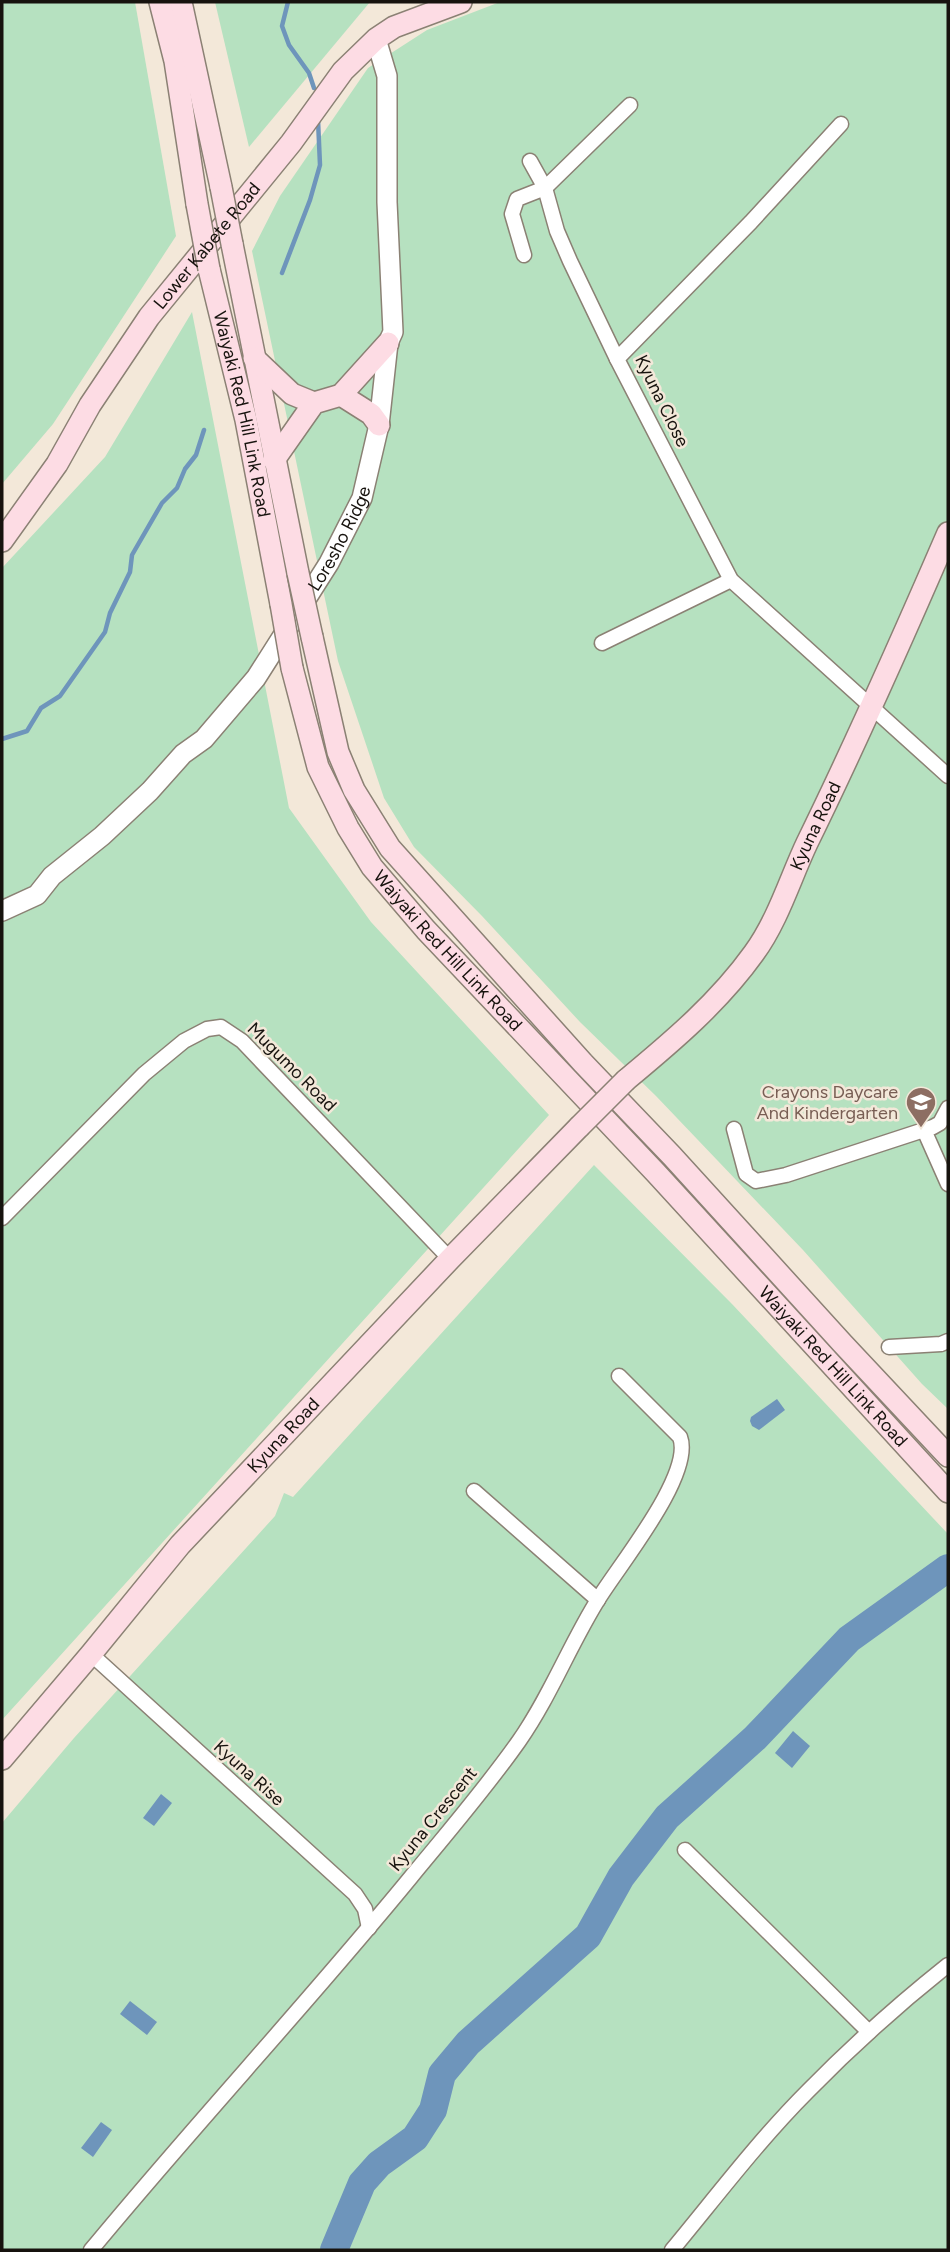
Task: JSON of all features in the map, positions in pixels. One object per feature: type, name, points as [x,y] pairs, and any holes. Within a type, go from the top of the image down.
[{"type":"main road","name":"Waiyaki Red Hill Link Road","points":[[160,2],[175,61],[209,269],[246,420],[292,668],[318,767],[348,828],[372,867],[426,930],[656,1173],[948,1492]]},
{"type":"main road","name":"Waiyaki Red Hill Link Road","points":[[181,2],[312,637],[338,752],[354,790],[390,848],[565,1044],[673,1156],[843,1345],[948,1456]]},
{"type":"main road","name":"Lower Kabete Road","points":[[2,541],[57,464],[90,405],[149,317],[291,143],[343,72],[376,39],[404,23],[461,2]]},
{"type":"main road","points":[[274,460],[314,403],[341,395],[388,343]]},
{"type":"main road","points":[[254,358],[292,394],[314,403]]},
{"type":"main road","points":[[341,395],[371,414],[379,425]]},
{"type":"main road","name":"Kyuna Road","points":[[2,1759],[180,1545],[450,1259],[626,1080],[692,1023],[756,951],[872,707],[948,533]]},
{"type":"street","name":"Loresho Ridge","points":[[2,911],[37,895],[52,876],[102,836],[150,791],[183,754],[204,738],[256,678],[329,563],[362,498],[379,425],[388,343],[393,332],[387,202],[387,76],[376,39]]},
{"type":"street","points":[[524,255],[512,214],[517,199],[545,188],[630,105]]},
{"type":"street","name":"Kyuna Close","points":[[841,124],[751,222],[617,359],[731,579],[948,776]]},
{"type":"street","points":[[530,161],[545,188],[557,231],[570,261],[617,359]]},
{"type":"street","points":[[603,643],[731,579]]},
{"type":"street","name":"Mugumo Road","points":[[2,1217],[144,1074],[196,1034],[220,1027],[242,1041],[450,1259]]},
{"type":"street","points":[[734,1129],[746,1174],[756,1181],[786,1175],[932,1127],[948,1108]]},
{"type":"street","points":[[932,1127],[948,1136]]},
{"type":"street","points":[[932,1127],[948,1184]]},
{"type":"street","points":[[889,1347],[941,1344],[948,1341]]},
{"type":"street","name":"Kyuna Crescent","points":[[90,2250],[369,1928],[474,1801],[542,1708],[598,1600],[655,1514],[673,1481],[683,1455],[684,1446],[680,1437],[619,1376]]},
{"type":"street","points":[[474,1491],[598,1600]]},
{"type":"street","name":"Kyuna Rise","points":[[91,1654],[355,1894],[365,1909],[369,1928]]},
{"type":"street","points":[[685,1850],[869,2032]]},
{"type":"street","points":[[672,2250],[752,2153],[807,2092],[869,2032],[948,1965]]},
{"type":"green space","points":[[2,2],[135,2],[176,236],[53,424],[2,484]]},
{"type":"green space","points":[[215,2],[370,2],[249,147]]},
{"type":"green space","points":[[500,2],[948,2],[948,1409],[922,1384],[803,1250],[656,1096],[580,1022],[414,847],[384,798],[338,661],[252,251],[280,196],[368,68],[427,30]]},
{"type":"green space","points":[[192,312],[289,808],[371,922],[549,1115],[2,1720],[2,568],[105,457]]},
{"type":"green space","points":[[594,1165],[732,1304],[948,1534],[948,2250],[2,2250],[2,1823],[74,1738],[275,1516],[284,1493],[293,1497]]},
{"type":"water","points":[[777,1399],[785,1410],[759,1430],[752,1426],[751,1417]]},
{"type":"water","points":[[793,1731],[810,1746],[792,1768],[775,1753]]},
{"type":"water","points":[[161,1794],[172,1803],[154,1826],[143,1818]]},
{"type":"water","points":[[130,2001],[157,2022],[147,2035],[120,2014]]},
{"type":"water","points":[[101,2122],[112,2130],[93,2157],[81,2148]]},
{"type":"waterway","points":[[288,2],[282,26],[289,45],[309,73],[314,88]]},
{"type":"waterway","points":[[282,273],[310,200],[320,165],[318,120]]},
{"type":"waterway","points":[[2,739],[27,731],[41,708],[60,696],[105,632],[110,613],[130,572],[132,555],[162,503],[177,488],[185,469],[196,455],[204,430]]},
{"type":"waterway","points":[[334,2250],[362,2183],[379,2164],[415,2138],[433,2110],[442,2074],[468,2043],[588,1936],[621,1877],[667,1817],[755,1738],[849,1639],[948,1568]]},
{"type":"place","name":"Crayons Daycare And Kindergarten","points":[[921,1129]]}]
